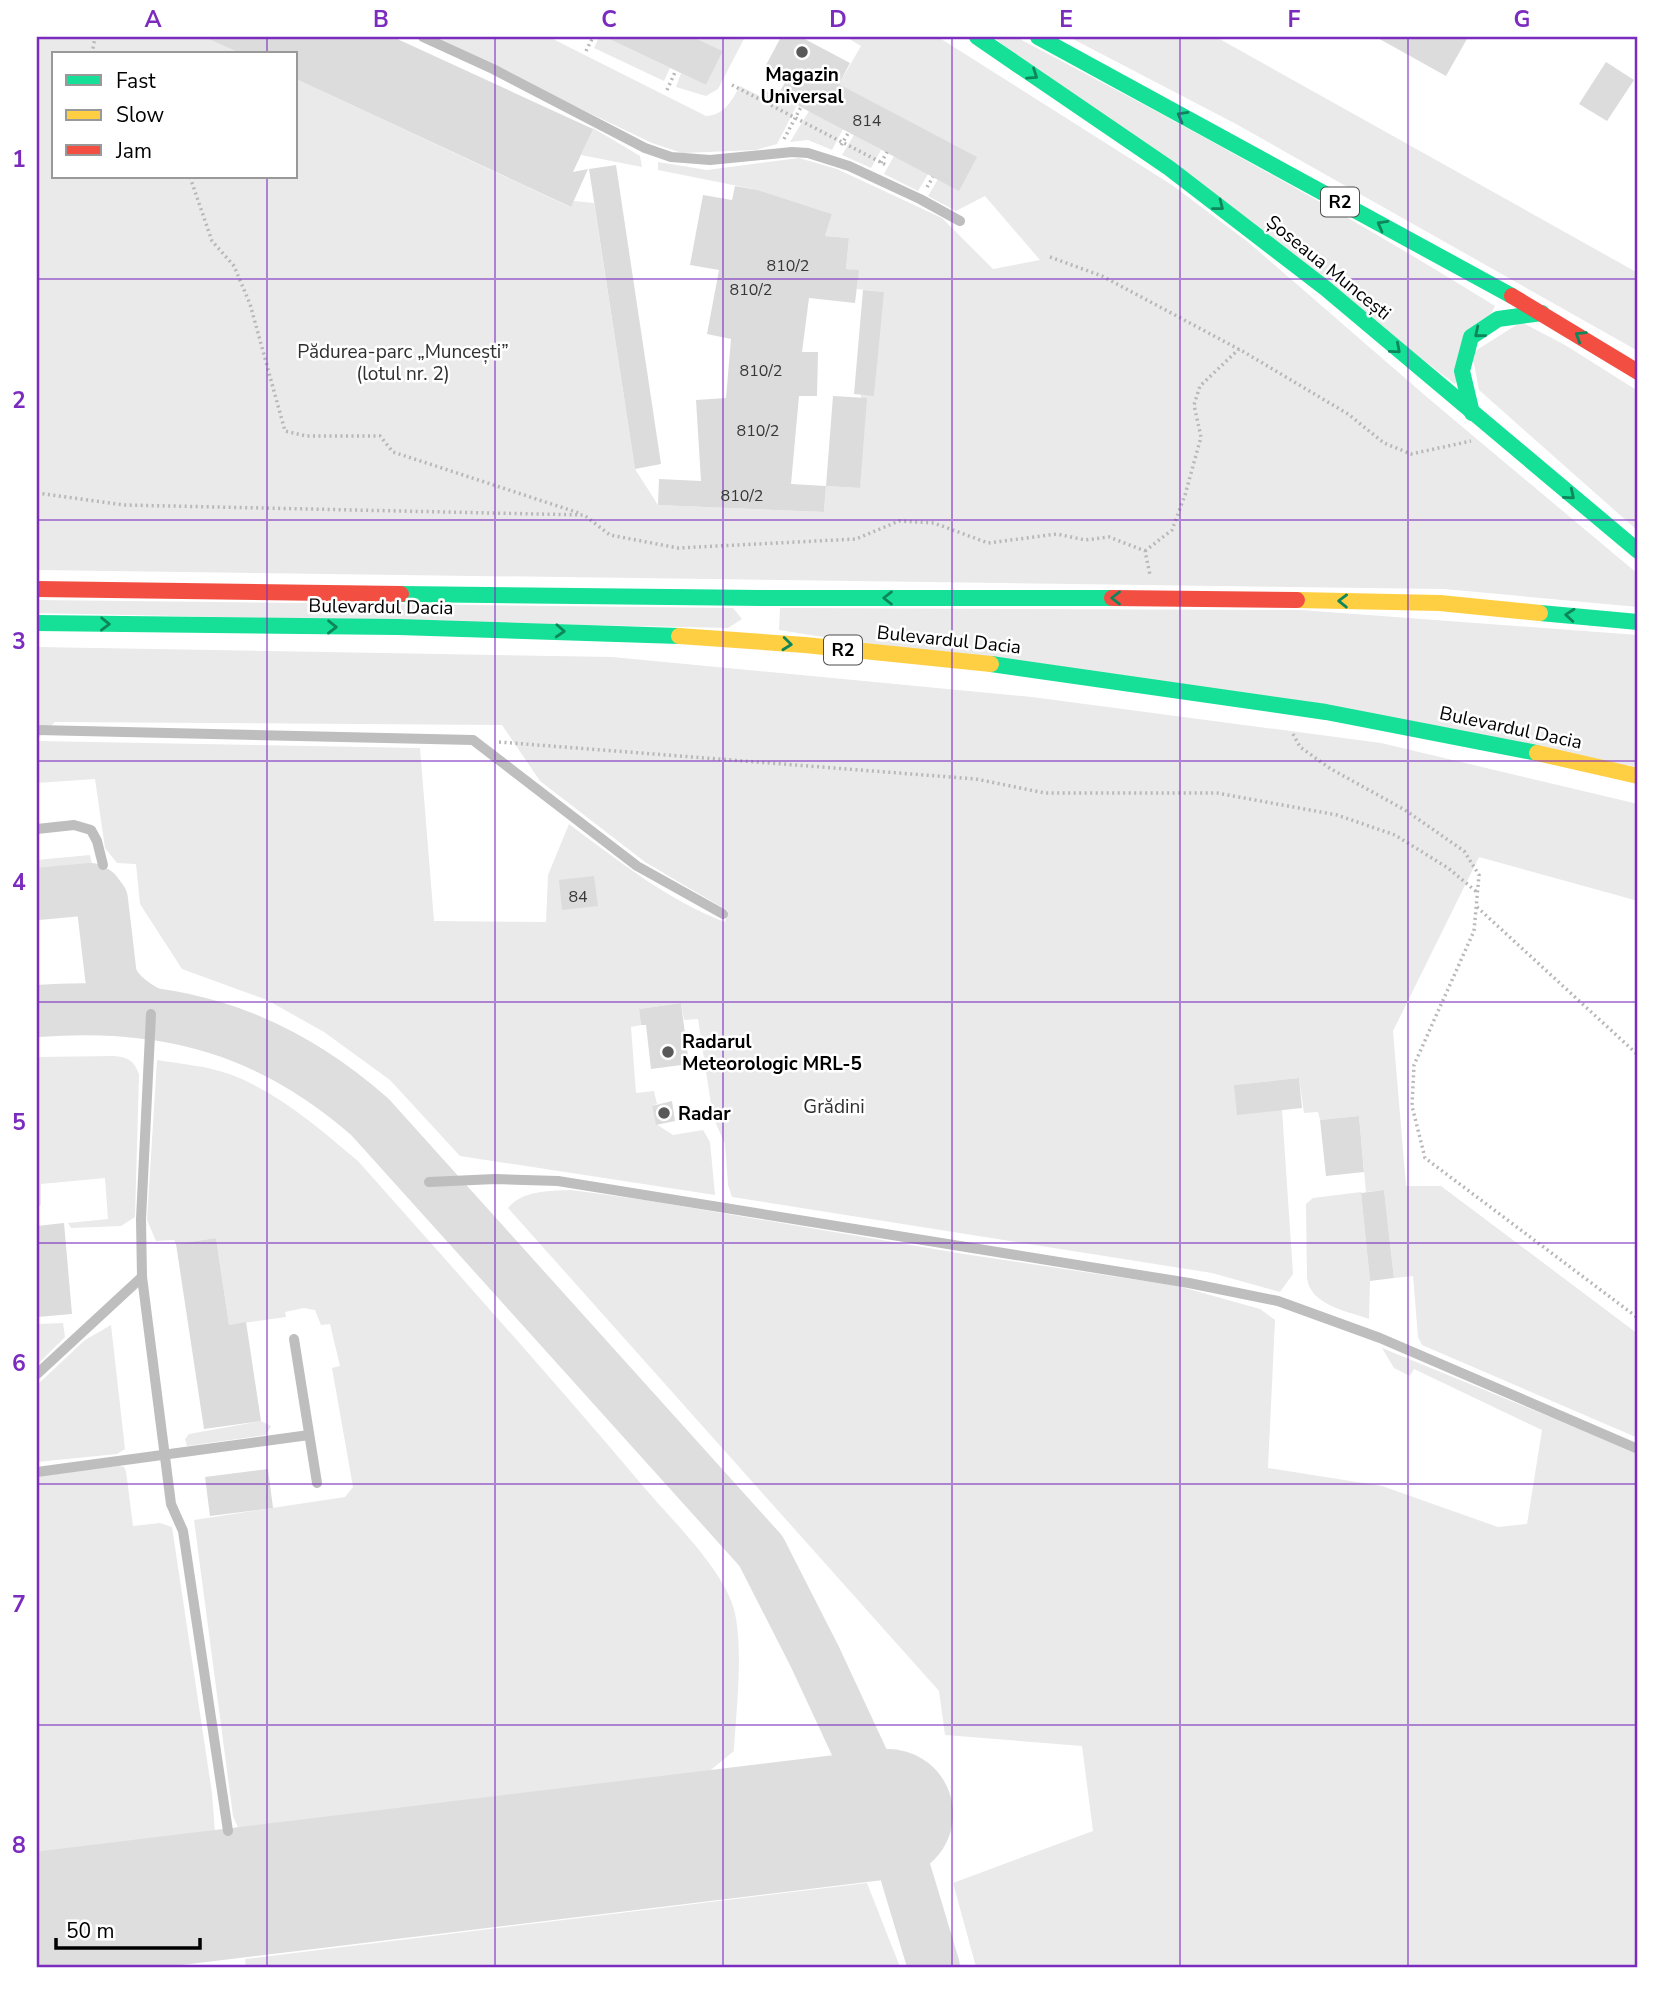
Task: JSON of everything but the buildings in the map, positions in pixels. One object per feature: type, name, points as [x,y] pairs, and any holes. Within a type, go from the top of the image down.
[{"type":"main road","name":"Șoseaua Muncești","points":[[977,37],[1179,176],[1325,288],[1638,551]]},
{"type":"main road","name":"R2","points":[[1038,37],[1542,313],[1638,372]]},
{"type":"main road","points":[[1472,413],[1462,371],[1471,337],[1498,319],[1542,313]]},
{"type":"main road","name":"Bulevardul Dacia","points":[[37,589],[761,598],[1154,598],[1440,603],[1638,622]]},
{"type":"main road","points":[[759,630],[761,598]]},
{"type":"main road","name":"Bulevardul Dacia","points":[[37,624],[759,630],[1284,705],[1423,729],[1638,776]]},
{"type":"lane","points":[[423,37],[493,69],[645,148],[671,157],[710,160],[776,153],[808,153],[849,166],[960,221]]},
{"type":"lane","points":[[37,730],[473,740],[637,866],[723,914]]},
{"type":"lane","points":[[37,828],[74,825],[90,830],[97,841],[103,865]]},
{"type":"lane","points":[[151,1014],[141,1219],[142,1277],[171,1504],[183,1531],[228,1831]]},
{"type":"lane","points":[[429,1182],[495,1179],[558,1181],[1189,1283],[1278,1301],[1380,1338],[1638,1449]]},
{"type":"lane","points":[[37,1374],[142,1277]]},
{"type":"lane","points":[[294,1339],[317,1483]]},
{"type":"lane","points":[[37,1472],[309,1435]]},
{"type":"path","points":[[586,51],[593,37]]},
{"type":"path","points":[[667,89],[676,71]]},
{"type":"path","points":[[732,85],[893,169]]},
{"type":"path","points":[[776,153],[801,107]]},
{"type":"path","points":[[190,178],[212,241],[233,266],[250,304],[285,431],[306,436],[380,436],[393,452],[584,515],[610,535],[678,548],[856,539],[899,521],[934,523],[988,543],[1057,534],[1085,540],[1109,537],[1145,551]]},
{"type":"path","points":[[1050,257],[1102,276],[1239,349],[1348,414],[1384,443],[1411,454],[1441,449],[1496,433]]},
{"type":"path","points":[[1145,551],[1172,530],[1185,495],[1201,437],[1194,405],[1200,386],[1239,349]]},
{"type":"path","points":[[37,493],[124,505],[346,512],[584,515]]},
{"type":"path","points":[[1145,551],[1154,598]]},
{"type":"path","points":[[1284,705],[1287,722],[1300,747],[1331,769],[1405,810],[1464,851],[1479,875],[1474,931],[1413,1065],[1412,1106],[1425,1158],[1638,1318]]},
{"type":"path","points":[[473,740],[976,779],[1045,793],[1217,793],[1337,815],[1395,835],[1448,868],[1478,893]]},
{"type":"path","points":[[1477,907],[1638,1055]]},
{"type":"green space","name":"Pădurea-parc „Muncești” (lotul nr. 2)","points":[[37,37],[204,37],[238,52],[52,52],[52,178],[298,178],[298,80],[570,207],[574,201],[594,203],[635,469],[658,505],[824,512],[826,486],[860,488],[861,394],[874,395],[883,292],[857,289],[858,271],[846,269],[849,238],[825,236],[832,214],[758,190],[658,170],[658,162],[707,170],[799,158],[837,169],[942,218],[993,269],[1040,260],[985,196],[956,211],[928,196],[938,179],[976,157],[839,84],[861,46],[846,37],[938,37],[1172,185],[1248,242],[1428,398],[1638,574],[1638,607],[1444,589],[37,570]]},
{"type":"green space","points":[[431,37],[549,37],[706,116],[723,110],[740,86],[760,96],[764,90],[797,105],[777,144],[756,150],[682,153],[652,143]]},
{"type":"green space","points":[[599,37],[605,37],[670,68],[664,81],[594,48]]},
{"type":"green space","points":[[693,37],[745,37],[718,89],[706,96],[676,87],[681,73],[706,85],[723,51]]},
{"type":"green space","points":[[993,37],[1016,37],[1137,101],[1318,201],[1495,306],[1455,384]]},
{"type":"green space","points":[[1069,37],[1216,37],[1638,273],[1638,351],[1236,124]]},
{"type":"green space","points":[[809,111],[843,129],[832,150],[808,140],[790,142]]},
{"type":"green space","points":[[593,128],[640,156],[642,167],[581,155]]},
{"type":"green space","points":[[854,135],[881,150],[871,168],[842,155]]},
{"type":"green space","points":[[894,156],[928,174],[918,191],[884,174]]},
{"type":"green space","points":[[1521,322],[1565,345],[1638,391],[1638,531],[1479,390],[1472,353]]},
{"type":"green space","points":[[37,600],[733,608],[742,619],[728,628],[37,613]]},
{"type":"green space","points":[[780,608],[1301,610],[1638,635],[1638,767],[779,630]]},
{"type":"green space","name":"Grădini","points":[[37,647],[612,657],[1032,697],[1381,743],[1638,804],[1638,901],[1479,857],[1393,1031],[1406,1186],[1441,1186],[1638,1334],[1638,1438],[1422,1345],[1418,1337],[1413,1276],[1394,1278],[1384,1190],[1366,1192],[1359,1116],[1320,1120],[1318,1112],[1304,1113],[1299,1078],[1234,1085],[1282,1110],[1293,1274],[1280,1292],[1212,1273],[732,1197],[728,1185],[725,1144],[713,1117],[698,1019],[684,1020],[681,1003],[639,1009],[641,1025],[631,1027],[636,1093],[654,1091],[657,1104],[652,1106],[656,1124],[673,1135],[703,1130],[710,1142],[715,1195],[460,1156],[390,1080],[324,1032],[267,1000],[182,969],[140,904],[136,864],[117,863],[105,848],[95,779],[37,783],[37,741],[420,748],[434,921],[546,922],[548,875],[569,824],[644,879],[683,903],[725,922],[728,911],[645,862],[540,781],[502,725],[55,722],[37,739]]},
{"type":"green space","points":[[90,855],[92,864],[88,869],[37,873],[37,860]]},
{"type":"green space","points":[[114,1056],[130,1060],[139,1074],[135,1217],[121,1226],[71,1228],[68,1223],[108,1219],[105,1178],[41,1184],[41,1205],[37,1208],[37,1057]]},
{"type":"green space","points":[[157,1060],[214,1069],[249,1083],[298,1113],[358,1161],[692,1541],[725,1588],[732,1603],[738,1635],[738,1696],[734,1751],[707,1773],[239,1830],[233,1816],[194,1520],[345,1497],[353,1487],[332,1368],[340,1366],[330,1324],[321,1325],[315,1310],[304,1308],[285,1312],[286,1317],[229,1325],[216,1238],[176,1244],[174,1240],[156,1241],[147,1220]]},
{"type":"green space","points":[[571,1190],[1178,1286],[1260,1309],[1275,1320],[1268,1468],[1382,1486],[1498,1527],[1527,1524],[1542,1430],[1414,1369],[1410,1376],[1394,1368],[1382,1348],[1638,1453],[1638,1967],[976,1967],[953,1883],[1093,1831],[1082,1746],[945,1735],[939,1691],[508,1208],[529,1195]]},
{"type":"green space","points":[[1361,1192],[1370,1281],[1369,1319],[1322,1301],[1315,1295],[1307,1278],[1306,1204],[1313,1198]]},
{"type":"green space","points":[[63,1323],[65,1337],[37,1365],[37,1324]]},
{"type":"green space","points":[[111,1325],[125,1449],[117,1454],[37,1462],[37,1385],[85,1340]]},
{"type":"green space","points":[[261,1421],[271,1426],[266,1435],[187,1446],[185,1439],[189,1434]]},
{"type":"green space","points":[[119,1466],[126,1471],[133,1526],[160,1523],[172,1527],[212,1793],[215,1832],[37,1854],[37,1476]]},
{"type":"green space","points":[[867,1883],[900,1967],[246,1967],[245,1959]]},
{"type":"taxiway","points":[[37,894],[91,889],[96,892],[102,900],[111,977],[128,999],[151,1014]]},
{"type":"taxiway","points":[[37,1011],[130,1011],[174,1017],[216,1028],[295,1062],[333,1087],[370,1117],[761,1551],[815,1657],[888,1814],[934,1967]]},
{"type":"runway","points":[[37,1917],[888,1814]]},
{"type":"traffic: fast","points":[[977,37],[1169,168],[1325,288],[1638,551]]},
{"type":"traffic: fast","points":[[1038,37],[1512,296]]},
{"type":"traffic: fast","points":[[1472,413],[1462,371],[1471,337],[1498,319],[1542,313]]},
{"type":"traffic: fast","points":[[401,594],[1112,598]]},
{"type":"traffic: fast","points":[[1540,613],[1638,622]]},
{"type":"traffic: fast","points":[[37,623],[398,627],[679,636]]},
{"type":"traffic: fast","points":[[991,664],[1326,712],[1537,753]]},
{"type":"traffic: slow","points":[[1297,600],[1440,603],[1540,613]]},
{"type":"traffic: slow","points":[[679,636],[805,645],[991,664]]},
{"type":"traffic: slow","points":[[1537,753],[1638,776]]},
{"type":"traffic: jam","points":[[1512,296],[1638,372]]},
{"type":"traffic: jam","points":[[37,589],[401,594]]},
{"type":"traffic: jam","points":[[1112,598],[1297,600]]},
{"type":"place","name":"Magazin Universal","points":[[802,52]]},
{"type":"place","name":"Radarul Meteorologic MRL-5","points":[[668,1052]]},
{"type":"place","name":"Radar","points":[[664,1113]]}]
